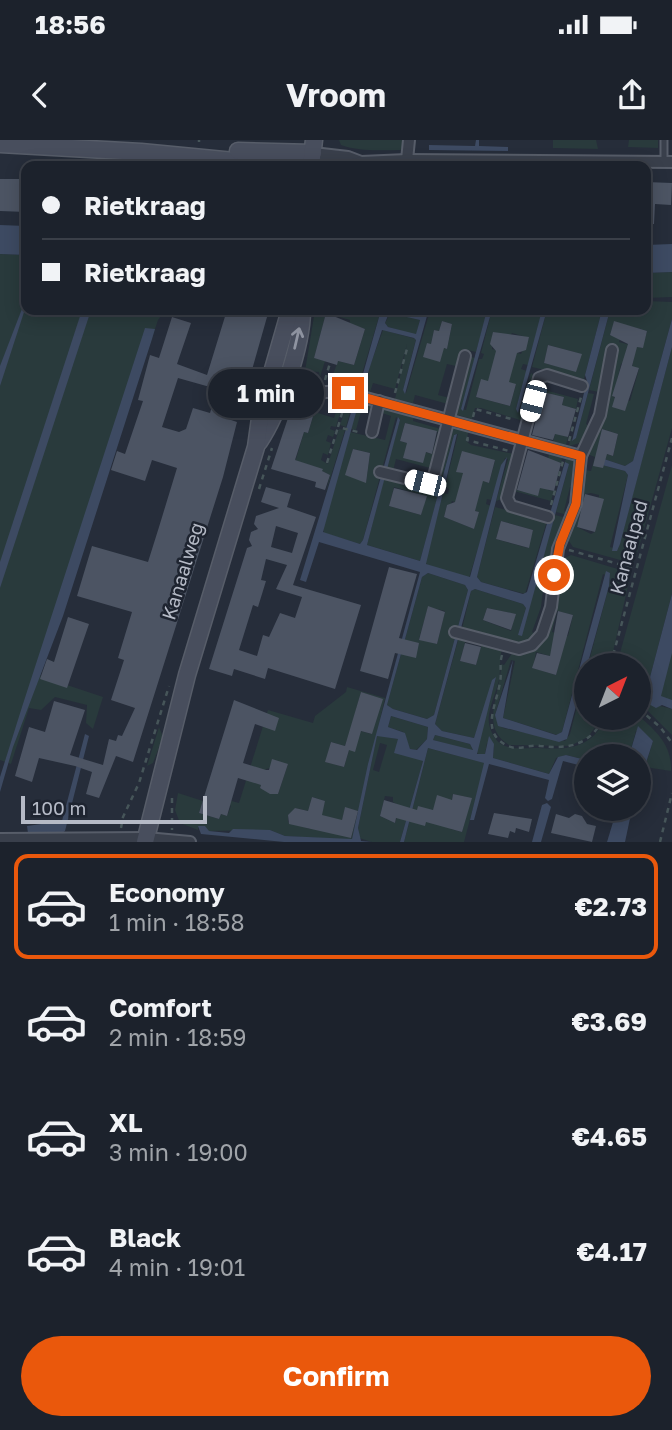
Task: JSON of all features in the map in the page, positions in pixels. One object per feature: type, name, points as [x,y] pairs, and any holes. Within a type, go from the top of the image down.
[{"type":"main road","points":[[0,144],[313,153]]},
{"type":"main road","points":[[141,146],[251,161]]},
{"type":"main road","name":"Kanaalweg","points":[[146,840],[187,675],[256,447],[272,421],[289,315]]},
{"type":"main road","name":"Kanaalweg","points":[[277,382],[300,315]]},
{"type":"street","points":[[407,160],[409,140]]},
{"type":"street","points":[[313,153],[348,157],[358,161]]},
{"type":"street","points":[[384,161],[538,161]]},
{"type":"street","points":[[460,633],[506,646],[527,648],[542,634],[551,607],[559,548],[576,504],[581,456],[600,415],[612,350]]},
{"type":"street","points":[[385,473],[425,483],[432,481],[465,356]]},
{"type":"street","points":[[548,517],[511,506],[507,500],[540,377],[547,375],[582,386]]},
{"type":"street","points":[[277,382],[321,393],[348,393],[581,456]]},
{"type":"street","points":[[372,432],[379,401]]},
{"type":"street","points":[[0,839],[190,842]]},
{"type":"lane","points":[[664,140],[668,162]]},
{"type":"path","points":[[392,405],[408,345]]},
{"type":"path","points":[[321,393],[330,363]]},
{"type":"path","points":[[252,392],[258,366]]},
{"type":"path","points":[[327,463],[340,427],[348,393]]},
{"type":"path","points":[[340,427],[353,431]]},
{"type":"path","name":"Kanaalpad","points":[[614,653],[672,438]]},
{"type":"path","points":[[559,548],[637,569]]},
{"type":"path","points":[[506,646],[499,664],[501,680],[490,721],[501,742],[517,748],[572,747],[591,737],[596,730]]},
{"type":"path","points":[[120,839],[123,817],[139,783],[170,680]]},
{"type":"path","points":[[651,719],[672,743]]},
{"type":"path","points":[[660,842],[672,793]]},
{"type":"path","points":[[171,811],[172,840]]},
{"type":"shaded area","points":[[339,140],[404,140],[401,150],[363,150],[341,145]]},
{"type":"shaded area","points":[[553,140],[596,140],[598,149],[553,148]]},
{"type":"shaded area","points":[[629,140],[658,140],[658,148],[628,147]]},
{"type":"shaded area","points":[[0,254],[21,255],[21,315],[162,315],[40,676],[103,697],[93,729],[86,723],[87,705],[55,697],[41,710],[29,708],[11,764],[0,760]]},
{"type":"shaded area","points":[[672,272],[672,297],[651,298],[651,273]]},
{"type":"shaded area","points":[[651,301],[672,302],[672,319],[633,461],[625,466],[604,459],[602,465],[625,471],[628,475],[610,547],[618,549],[672,347],[672,428],[639,547],[634,562],[631,563],[573,547],[567,538],[580,506],[584,470],[591,471],[595,457],[587,454],[617,349],[609,347],[599,392],[589,390],[609,315],[651,315]],"holes":[[[614,322],[647,331],[642,348],[619,342],[620,338],[610,335]],[[634,357],[632,367],[639,369],[630,401],[613,397],[621,364]],[[602,429],[618,434],[613,456],[597,451]],[[585,494],[599,495],[595,532],[591,534],[577,527]]]},
{"type":"shaded area","points":[[314,315],[325,315],[314,358],[325,361],[320,377],[319,372],[305,371]]},
{"type":"shaded area","points":[[333,315],[380,315],[361,377],[364,382],[383,330],[416,339],[403,390],[406,393],[429,315],[486,315],[476,352],[463,349],[456,366],[447,364],[438,395],[450,398],[448,404],[415,395],[413,403],[395,399],[407,344],[395,389],[373,383],[370,392],[331,380],[338,361],[354,365],[365,329],[350,324],[350,320]],"holes":[[[442,321],[452,324],[447,349],[427,343],[431,344],[434,330],[439,331]]]},
{"type":"shaded area","points":[[389,315],[420,320],[416,335],[388,327],[385,323]]},
{"type":"shaded area","points":[[491,315],[542,315],[528,365],[523,364],[521,369],[527,371],[516,409],[520,412],[531,373],[535,376],[523,421],[481,408],[475,408],[472,419],[454,414],[471,357],[475,358],[461,409],[466,410],[479,359],[482,359],[484,354],[481,353]],"holes":[[[493,332],[510,336],[512,333],[529,338],[521,354],[492,349]],[[481,380],[503,385],[516,384],[510,406],[476,397]]]},
{"type":"shaded area","points":[[546,315],[601,315],[584,379],[532,367]],"holes":[[[548,345],[581,354],[576,371],[544,363]]]},
{"type":"shaded area","points":[[541,389],[578,399],[576,409],[570,407],[563,435],[568,437],[566,445],[553,442],[564,397],[542,392],[529,435]]},
{"type":"shaded area","points":[[588,393],[594,394],[586,424],[590,427],[580,443],[569,446],[570,440],[576,438]]},
{"type":"shaded area","points":[[302,394],[299,407],[334,418],[341,396],[345,397],[336,427],[331,426],[330,429],[335,431],[333,437],[328,435],[326,441],[331,443],[328,455],[323,453],[321,460],[328,464],[339,429],[345,430],[326,492],[330,475],[322,469],[277,455],[296,459],[304,432],[308,433],[314,413],[292,406]]},
{"type":"shaded area","points":[[349,398],[373,405],[371,410],[362,408],[356,430],[351,429],[351,409],[346,427],[340,425]]},
{"type":"shaded area","points":[[384,408],[414,416],[413,421],[441,429],[430,468],[396,459],[393,471],[386,469],[400,420],[396,417],[363,540],[360,544],[324,533],[323,528],[350,432],[385,440],[391,416],[382,413]],"holes":[[[405,423],[438,432],[432,454],[410,448],[411,444],[400,441]],[[353,449],[370,453],[366,482],[346,475]]]},
{"type":"shaded area","points":[[451,425],[469,430],[466,441],[471,445],[514,454],[502,499],[496,501],[508,459],[505,458],[491,500],[487,499],[486,504],[491,506],[469,578],[428,566],[425,561],[443,493],[448,494],[449,489],[445,487],[458,434],[454,435],[440,486],[436,481]],"holes":[[[462,452],[495,461],[489,483],[457,471]],[[452,501],[478,512],[474,529],[444,517],[447,505],[450,506]]]},
{"type":"shaded area","points":[[527,445],[516,490],[538,495],[550,451],[563,455],[561,463],[556,462],[554,469],[559,470],[555,484],[550,484],[548,490],[554,491],[551,501],[514,491]]},
{"type":"shaded area","points":[[566,456],[574,461],[575,487],[570,487],[564,511],[568,515],[556,512],[568,468]]},
{"type":"shaded area","points":[[672,465],[672,594],[651,673],[651,653],[620,653]]},
{"type":"shaded area","points":[[384,478],[439,492],[420,561],[367,545]],"holes":[[[394,487],[426,496],[421,515],[389,506]]]},
{"type":"shaded area","points":[[495,507],[547,521],[525,594],[481,582],[477,577]],"holes":[[[501,521],[533,530],[528,548],[496,539]]]},
{"type":"shaded area","points":[[555,515],[567,518],[555,543],[549,582],[544,582],[541,607],[532,632],[536,634],[529,640],[511,643],[462,629],[471,591],[475,589],[523,604],[526,608],[518,635]],"holes":[[[487,608],[515,614],[511,631],[483,620]]]},
{"type":"shaded area","points":[[571,555],[631,573],[613,653],[591,653],[609,586],[610,578],[603,574],[582,653],[574,653],[574,686],[562,732],[557,735],[503,718],[515,661],[511,660],[495,715],[503,728],[565,741],[574,718],[574,730],[593,730],[588,737],[570,746],[509,745],[500,737],[493,719],[501,664],[504,665],[513,652],[533,650],[560,560]],"holes":[[[557,611],[573,615],[568,636],[552,632]],[[536,652],[560,659],[556,675],[533,668]]]},
{"type":"shaded area","points":[[428,573],[465,585],[468,590],[434,715],[427,719],[387,705],[422,577]],"holes":[[[428,607],[445,611],[437,644],[419,639]]]},
{"type":"shaded area","points":[[672,634],[672,705],[655,698]]},
{"type":"shaded area","points":[[459,637],[466,639],[460,661],[476,665],[482,643],[502,649],[499,680],[489,722],[499,742],[517,748],[574,746],[574,757],[566,755],[556,758],[549,774],[493,758],[494,747],[487,743],[485,754],[479,755],[476,751],[496,678],[474,738],[442,731],[435,724]]},
{"type":"shaded area","points":[[347,687],[385,698],[352,840],[285,836],[270,830],[208,831],[180,823],[175,810],[178,793],[203,801],[199,813],[219,819],[221,814],[227,816],[231,806],[227,805],[228,800],[239,803],[268,710],[313,723],[315,716],[346,692]],"holes":[[[361,692],[382,699],[371,734],[351,728]],[[347,740],[357,743],[349,750],[344,767],[326,762],[331,742],[345,746]],[[288,764],[278,794],[260,788],[266,769]],[[312,797],[325,801],[321,815],[314,814],[310,829],[288,822],[288,815],[294,814],[295,808],[308,811]],[[345,808],[358,811],[351,838],[342,820]]]},
{"type":"shaded area","points":[[651,704],[672,709],[672,735],[651,714]]},
{"type":"shaded area","points":[[391,716],[428,727],[427,739],[416,750],[410,749],[403,732],[388,727]]},
{"type":"shaded area","points":[[159,727],[163,737],[153,763],[147,766]]},
{"type":"shaded area","points":[[651,728],[666,746],[671,771],[651,768],[653,741],[636,731],[632,744],[580,744],[598,730]]},
{"type":"shaded area","points":[[377,735],[398,739],[423,761],[400,842],[372,842],[359,838],[358,828]],"holes":[[[380,743],[387,745],[379,772],[373,770]],[[385,796],[393,797],[393,802],[400,806],[395,823],[380,816]]]},
{"type":"shaded area","points":[[435,735],[470,744],[473,751],[433,740]]},
{"type":"shaded area","points":[[428,748],[485,763],[464,842],[404,842]],"holes":[[[453,794],[471,798],[462,832],[451,829],[448,815]]]},
{"type":"water","points":[[476,140],[479,140],[479,146],[508,147],[508,151],[429,150],[429,145],[475,146]]},
{"type":"water","points":[[0,225],[21,226],[21,255],[0,254]]},
{"type":"water","points":[[672,244],[672,272],[651,273],[651,245]]},
{"type":"water","points":[[21,311],[23,315],[0,386],[0,366]]},
{"type":"water","points":[[80,315],[89,315],[0,588],[0,562]]},
{"type":"water","points":[[380,315],[388,315],[385,323],[388,327],[416,334],[420,320],[398,315],[428,315],[405,394],[403,390],[416,340],[414,338],[382,330],[366,379],[361,381]]},
{"type":"water","points":[[486,315],[491,315],[463,411],[461,409]]},
{"type":"water","points":[[541,315],[546,315],[518,413],[516,409]]},
{"type":"water","points":[[601,315],[609,315],[576,438],[572,441],[587,381],[585,375]]},
{"type":"water","points":[[672,319],[672,347],[620,544],[617,551],[612,551],[628,475],[625,471],[602,465],[604,459],[625,466],[633,461]]},
{"type":"water","points":[[145,328],[155,329],[63,616],[13,747],[0,792],[0,777]]},
{"type":"water","points":[[353,406],[357,409],[323,532],[360,544],[363,540],[398,417],[400,420],[367,545],[420,561],[454,435],[457,434],[426,564],[470,577],[501,465],[507,457],[477,577],[481,582],[523,594],[527,592],[565,462],[569,464],[522,636],[518,635],[526,608],[523,604],[475,589],[471,591],[435,724],[442,731],[474,738],[492,680],[496,677],[477,754],[485,754],[489,736],[494,744],[493,758],[549,774],[558,757],[574,757],[574,764],[563,761],[552,799],[548,801],[545,798],[549,780],[489,764],[474,820],[470,820],[484,763],[428,748],[404,842],[400,842],[423,761],[394,753],[398,739],[377,736],[358,828],[361,841],[372,842],[284,842],[201,834],[198,826],[205,826],[209,831],[229,833],[233,829],[270,830],[285,836],[352,839],[368,764],[420,572],[319,542],[306,582],[300,580]],"holes":[[[428,573],[465,585],[468,590],[434,715],[427,719],[393,709],[387,705],[422,577]],[[391,716],[428,727],[427,739],[417,750],[410,749],[405,733],[388,727]],[[435,735],[470,744],[473,750],[433,740]]]},
{"type":"water","points":[[606,571],[610,573],[609,586],[591,653],[584,653]]},
{"type":"water","points":[[672,594],[672,653],[661,696],[672,700],[672,709],[662,705],[656,708],[651,705],[651,673]]},
{"type":"water","points":[[513,660],[503,718],[556,735],[562,732],[574,688],[574,714],[567,739],[559,742],[498,726],[495,715]]},
{"type":"water","points":[[637,730],[642,730],[653,741],[651,747],[651,744],[633,744]]},
{"type":"water","points":[[85,734],[89,736],[65,831],[28,833],[27,826],[62,821]]},
{"type":"water","points":[[547,803],[551,807],[541,842],[532,842],[542,805]]},
{"type":"water","points":[[613,821],[629,821],[625,842],[607,842]]},
{"type":"building","points":[[0,179],[21,179],[21,212],[0,211]]},
{"type":"building","points":[[651,182],[672,183],[671,205],[655,204],[654,224],[651,224]]},
{"type":"building","points":[[225,315],[268,315],[244,398],[236,395],[228,419],[237,422],[223,477],[133,762],[116,756],[99,798],[86,794],[92,772],[75,766],[39,758],[32,782],[15,776],[29,727],[45,732],[54,701],[85,710],[70,755],[103,765],[109,739],[116,741],[118,735],[122,736],[135,708],[111,700],[124,660],[118,658],[132,612],[77,596],[92,546],[148,562],[177,468],[152,460],[145,481],[111,470],[117,451],[125,454],[143,401],[138,400],[150,355],[159,358],[172,317],[191,323],[177,364],[207,375]],"holes":[[[178,378],[217,389],[210,413],[193,408],[186,429],[179,432],[162,427]]]},
{"type":"building","points":[[325,315],[365,329],[354,365],[338,361],[337,365],[314,358]]},
{"type":"building","points":[[442,321],[452,324],[447,349],[444,348],[440,362],[423,357],[427,343],[431,344],[434,330],[439,331]]},
{"type":"building","points":[[614,321],[647,331],[643,348],[637,347],[632,366],[639,368],[625,411],[612,407],[615,397],[612,396],[628,344],[610,335]]},
{"type":"building","points":[[493,332],[529,337],[526,350],[517,353],[509,382],[516,384],[510,406],[476,397],[481,379],[488,381],[496,351],[490,344]]},
{"type":"building","points":[[548,345],[582,354],[576,372],[544,363]]},
{"type":"building","points":[[543,392],[564,397],[562,405],[576,409],[568,437],[555,434],[553,440],[532,435]]},
{"type":"building","points":[[292,406],[314,413],[308,433],[304,432],[295,460],[323,469],[322,471],[330,475],[325,490],[315,487],[316,482],[271,469]]},
{"type":"building","points":[[405,423],[437,431],[432,454],[426,452],[423,463],[403,458],[407,443],[400,441]]},
{"type":"building","points":[[602,429],[618,434],[613,456],[607,454],[603,468],[593,466]]},
{"type":"building","points":[[353,449],[370,453],[366,483],[345,475]]},
{"type":"building","points":[[528,450],[561,463],[554,491],[540,488],[538,496],[517,490]]},
{"type":"building","points":[[462,451],[495,460],[489,483],[483,481],[475,511],[479,512],[474,529],[444,517],[447,505],[455,502],[463,473],[456,472]]},
{"type":"building","points":[[266,487],[291,494],[287,507],[316,517],[293,585],[361,605],[335,689],[268,668],[265,679],[234,669],[232,676],[209,669],[247,548],[252,546],[249,540],[251,532],[258,529],[254,524],[256,516],[279,508],[261,502]],"holes":[[[276,526],[298,533],[292,553],[271,547]],[[266,559],[287,565],[276,589],[302,597],[295,618],[280,613],[269,637],[263,635],[257,656],[239,650],[253,605],[258,607],[266,581],[261,580]]]},
{"type":"building","points":[[394,488],[427,496],[421,515],[389,506]]},
{"type":"building","points":[[585,494],[604,499],[595,532],[577,527]]},
{"type":"building","points":[[501,521],[533,530],[529,548],[496,539]]},
{"type":"building","points":[[389,567],[417,574],[399,638],[419,643],[416,658],[395,653],[388,679],[360,671]]},
{"type":"building","points":[[428,606],[445,612],[437,644],[419,640]]},
{"type":"building","points":[[487,608],[516,614],[511,630],[483,620]]},
{"type":"building","points":[[558,611],[573,615],[556,675],[532,668],[537,653],[550,656]]},
{"type":"building","points":[[68,617],[89,624],[67,688],[40,679],[47,659],[54,662]]},
{"type":"building","points":[[465,643],[481,647],[476,665],[460,661]]},
{"type":"building","points":[[361,692],[383,699],[372,734],[361,731],[355,752],[349,750],[344,767],[325,762],[331,742],[345,746]]},
{"type":"building","points":[[234,700],[279,718],[275,731],[255,724],[243,763],[266,770],[269,770],[272,759],[288,764],[278,794],[270,794],[260,788],[261,785],[238,778],[227,816],[221,814],[219,819],[199,813]]},
{"type":"building","points":[[453,794],[472,798],[462,832],[426,822],[425,826],[396,818],[395,823],[380,816],[384,800],[417,810],[418,806],[433,810],[437,795],[452,800]]},
{"type":"building","points":[[312,797],[325,801],[322,815],[342,820],[345,807],[358,811],[351,838],[289,824],[288,815],[295,808],[308,811]]},
{"type":"building","points":[[494,813],[532,819],[529,832],[516,828],[515,833],[510,831],[508,838],[488,834]]},
{"type":"building","points":[[556,814],[569,818],[574,815],[574,821],[585,821],[596,826],[592,842],[551,833]]},
{"type":"route","points":[[348,393],[581,456],[576,504],[560,544],[554,575]]}]
